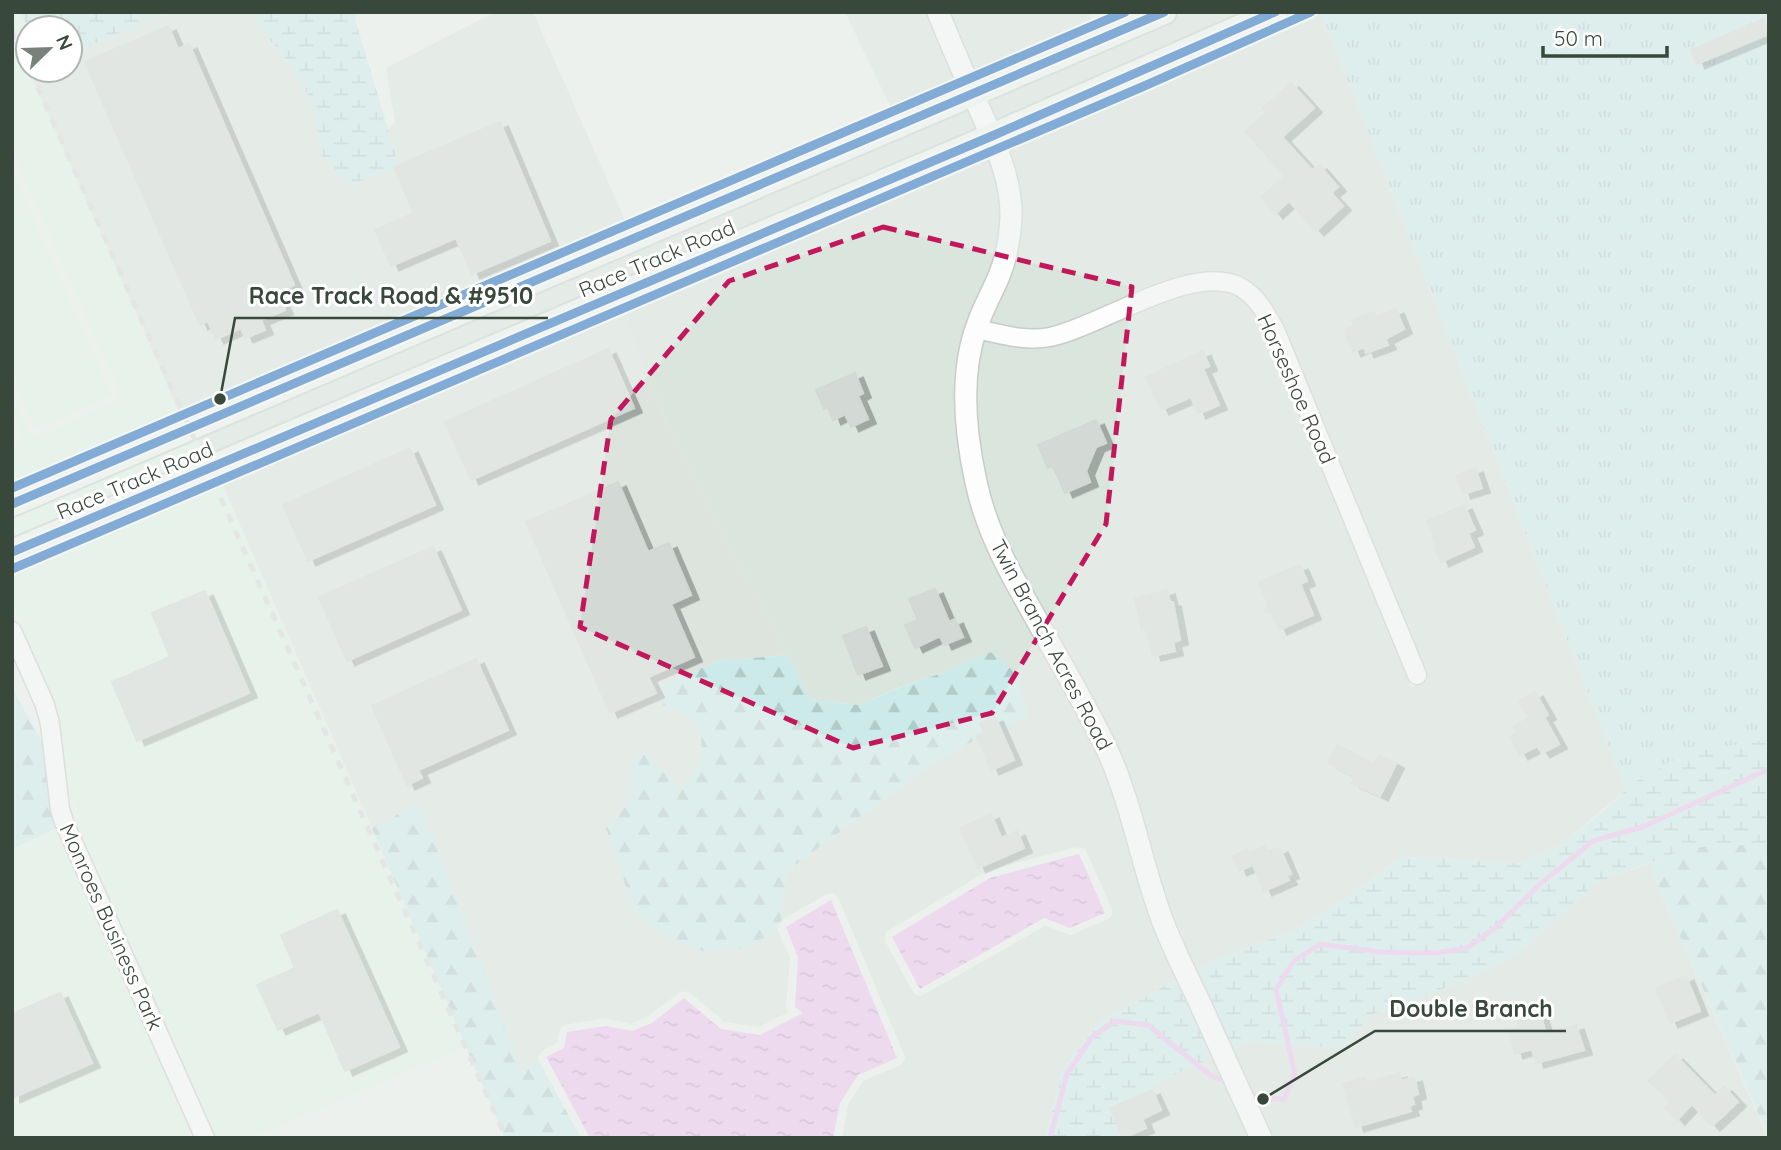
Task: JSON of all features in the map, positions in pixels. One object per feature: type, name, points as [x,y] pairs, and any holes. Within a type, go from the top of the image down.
[{"type":"main road","name":"Race Track Road","points":[[12,504],[1164,12]]},
{"type":"main road","name":"Race Track Road","points":[[12,552],[992,136],[1275,12]]},
{"type":"street","name":"Twin Branch Acres Road","points":[[938,12],[992,136],[1009,190],[1011,214],[1006,256],[1000,276],[985,304],[970,350],[966,398],[971,456],[984,513],[1012,578],[1085,706],[1111,759],[1164,925],[1261,1138]]},
{"type":"street","name":"Horseshoe Road","points":[[976,329],[1031,339],[1047,337],[1069,332],[1178,286],[1197,282],[1228,283],[1241,288],[1254,298],[1275,330],[1417,675]]},
{"type":"street","name":"Monroes Business Park","points":[[12,631],[45,705],[64,822],[205,1138]]},
{"type":"highlighted area","points":[[883,227],[1132,287],[1106,524],[992,713],[853,748],[580,627],[611,419],[729,281]]},
{"type":"shaded area","points":[[12,12],[21,12],[22,14],[14,14],[14,84],[35,84],[180,415],[12,487],[12,447],[18,445],[22,435],[12,413],[12,397],[28,432],[39,436],[115,402],[120,392],[12,150]]},
{"type":"shaded area","points":[[168,12],[251,12],[260,28],[286,59],[312,101],[323,158],[399,166],[388,129],[395,123],[386,68],[495,12],[533,12],[625,220],[623,229],[180,415],[35,84],[84,84],[84,48]]},
{"type":"shaded area","points":[[845,12],[927,12],[957,81],[891,108]]},
{"type":"shaded area","points":[[948,12],[1088,12],[1093,25],[975,74]]},
{"type":"shaded area","points":[[1186,12],[1255,12],[997,125],[985,97]]},
{"type":"shaded area","points":[[1296,12],[1321,12],[1626,790],[1561,845],[1522,863],[1401,857],[1346,898],[1293,931],[1194,970],[993,510],[981,454],[976,372],[982,340],[1029,348],[1049,346],[1072,340],[1180,295],[1210,290],[1235,295],[1256,316],[1266,334],[1411,687],[1428,680],[1284,326],[1273,306],[1260,291],[1247,281],[1232,275],[1197,273],[1175,279],[1066,324],[1046,329],[1032,330],[988,323],[1009,278],[1004,140]]},
{"type":"shaded area","points":[[967,105],[979,132],[611,284],[617,254]]},
{"type":"shaded area","points":[[986,148],[1000,191],[1001,214],[1000,234],[991,273],[976,302],[975,517],[1003,582],[1076,710],[1102,763],[1177,979],[1099,1022],[1063,1070],[1045,1138],[842,1138],[848,1105],[863,1081],[900,1065],[905,1057],[838,897],[832,893],[827,894],[782,920],[787,871],[932,764],[973,741],[991,652],[859,705],[810,700],[666,421],[619,303]],"holes":[[[1077,847],[1085,849],[1112,909],[1110,918],[1071,935],[1045,926],[921,996],[913,992],[885,941],[886,932],[989,870]]]},
{"type":"shaded area","points":[[12,170],[112,395],[36,429],[12,376]]},
{"type":"shaded area","points":[[617,254],[611,284],[210,459],[194,436]]},
{"type":"shaded area","points":[[619,303],[666,421],[787,655],[719,661],[660,686],[663,705],[693,719],[701,737],[702,758],[681,791],[650,754],[632,755],[630,801],[744,948],[778,931],[790,958],[786,1007],[789,1012],[759,1027],[725,1022],[685,991],[631,1024],[605,1018],[564,1025],[560,1029],[557,1043],[541,1052],[539,1061],[521,1071],[420,804],[372,828],[218,474]]},
{"type":"shaded area","points":[[194,436],[210,459],[12,543],[12,514]]},
{"type":"shaded area","points":[[218,474],[466,1046],[250,1138],[215,1138],[74,820],[81,816],[67,790],[55,703],[12,608],[12,561]]},
{"type":"shaded area","points":[[56,828],[194,1138],[12,1138],[12,849]]},
{"type":"shaded area","points":[[1648,864],[1768,1138],[1271,1138],[1231,1050],[1249,1042],[1344,1048],[1371,1015],[1443,989],[1513,958],[1598,882]]},
{"type":"shaded area","points":[[1213,1057],[1250,1138],[1122,1138],[1133,1098]]},
{"type":"green space","points":[[21,12],[168,12],[84,48],[84,14]]},
{"type":"green space","points":[[251,12],[358,12],[355,19],[399,166],[349,186],[323,158],[312,101],[286,59],[260,28]]},
{"type":"green space","points":[[1321,12],[1769,12],[1769,739],[1687,753],[1637,780],[1626,790]]},
{"type":"green space","points":[[991,652],[1016,673],[1026,707],[1025,718],[973,741],[932,764],[787,871],[782,920],[778,931],[744,948],[704,951],[679,943],[654,929],[634,911],[606,828],[630,801],[632,755],[650,754],[680,790],[702,758],[701,737],[693,719],[663,705],[660,686],[719,661],[787,655],[810,700],[859,705]]},
{"type":"green space","points":[[12,688],[43,744],[50,810],[56,828],[12,849]]},
{"type":"green space","points":[[1769,739],[1769,844],[1692,847],[1598,882],[1513,958],[1443,989],[1371,1015],[1344,1048],[1249,1042],[1231,1050],[1194,970],[1293,931],[1346,898],[1401,857],[1522,863],[1561,845],[1637,780],[1687,753]]},
{"type":"green space","points":[[420,803],[521,1070],[539,1061],[581,1138],[505,1138],[372,828]]},
{"type":"green space","points":[[1769,844],[1769,1138],[1648,864],[1692,847]]},
{"type":"green space","points":[[1177,979],[1213,1057],[1133,1098],[1122,1138],[1045,1138],[1063,1070],[1099,1022]]},
{"type":"water","points":[[1079,854],[1105,913],[1070,928],[1044,918],[920,989],[892,937],[990,878]]},
{"type":"water","points":[[831,900],[897,1058],[858,1075],[840,1103],[833,1138],[590,1138],[546,1057],[564,1048],[567,1032],[606,1026],[632,1031],[652,1023],[684,998],[721,1029],[760,1035],[803,1013],[795,1007],[798,957],[786,927]]},
{"type":"building","points":[[1764,19],[1769,34],[1697,64],[1691,50]]},
{"type":"building","points":[[168,26],[178,49],[189,44],[294,285],[277,292],[285,310],[261,320],[265,330],[245,338],[241,328],[216,339],[208,321],[200,325],[85,62]]},
{"type":"building","points":[[1291,83],[1314,108],[1282,137],[1312,170],[1319,165],[1338,187],[1331,193],[1343,206],[1316,231],[1289,201],[1275,214],[1261,197],[1285,176],[1245,131],[1267,112],[1263,108]]},
{"type":"building","points":[[500,122],[550,241],[472,274],[456,238],[391,266],[375,230],[414,213],[394,167]]},
{"type":"building","points":[[1396,309],[1404,329],[1385,339],[1388,345],[1366,353],[1364,347],[1353,352],[1344,330],[1354,326],[1352,320],[1374,312],[1376,317]]},
{"type":"building","points":[[608,349],[634,408],[471,480],[445,422]]},
{"type":"building","points":[[1203,351],[1209,366],[1203,369],[1219,405],[1198,414],[1191,397],[1161,410],[1146,377]]},
{"type":"building","points":[[855,373],[863,393],[858,396],[868,419],[851,427],[845,414],[833,420],[828,407],[824,409],[816,390]]},
{"type":"building","points":[[1096,420],[1106,443],[1096,447],[1086,471],[1090,482],[1065,493],[1053,466],[1048,468],[1038,445]]},
{"type":"building","points":[[410,448],[435,505],[308,561],[283,505]]},
{"type":"building","points":[[1475,468],[1482,488],[1463,494],[1456,475]]},
{"type":"building","points":[[618,482],[648,552],[669,543],[691,595],[671,604],[694,657],[648,677],[656,693],[610,713],[526,522]]},
{"type":"building","points":[[1464,505],[1475,530],[1468,533],[1474,547],[1441,562],[1427,521]]},
{"type":"building","points":[[433,547],[461,610],[347,661],[319,597]]},
{"type":"building","points":[[1300,565],[1307,581],[1300,584],[1313,615],[1279,630],[1272,613],[1265,611],[1268,604],[1259,582]]},
{"type":"building","points":[[935,589],[949,622],[955,619],[963,637],[944,645],[940,636],[915,648],[905,625],[918,620],[909,599]]},
{"type":"building","points":[[1167,590],[1170,602],[1173,602],[1180,640],[1173,642],[1175,651],[1153,656],[1146,629],[1142,630],[1135,599]]},
{"type":"building","points":[[205,591],[249,693],[137,741],[112,682],[170,657],[152,613]]},
{"type":"building","points":[[866,627],[882,666],[858,675],[843,636]]},
{"type":"building","points":[[476,659],[508,730],[418,770],[422,778],[407,785],[372,706]]},
{"type":"building","points":[[1535,692],[1548,715],[1544,717],[1559,744],[1542,753],[1537,746],[1520,755],[1510,737],[1517,732],[1514,726],[1529,718],[1519,701]]},
{"type":"building","points":[[995,717],[1014,760],[991,770],[977,736],[984,733],[980,723]]},
{"type":"building","points":[[1337,745],[1374,765],[1379,755],[1396,764],[1380,796],[1352,783],[1355,777],[1328,763]]},
{"type":"building","points":[[991,814],[1001,838],[1017,831],[1024,848],[978,868],[960,828]]},
{"type":"building","points":[[1265,846],[1268,853],[1280,848],[1291,874],[1286,875],[1289,880],[1264,891],[1253,865],[1239,871],[1233,856],[1247,849],[1249,853]]},
{"type":"building","points":[[337,910],[399,1047],[345,1071],[319,1012],[278,1030],[257,985],[295,968],[281,935]]},
{"type":"building","points":[[1686,976],[1700,1011],[1670,1023],[1656,988]]},
{"type":"building","points":[[60,993],[92,1063],[12,1098],[12,1014]]},
{"type":"building","points":[[1539,1010],[1546,1034],[1576,1025],[1584,1050],[1536,1063],[1532,1049],[1515,1054],[1509,1031],[1520,1027],[1517,1016]]},
{"type":"building","points":[[1675,1055],[1715,1096],[1724,1087],[1738,1102],[1712,1126],[1692,1104],[1677,1120],[1665,1107],[1671,1102],[1649,1081]]},
{"type":"building","points":[[1399,1073],[1401,1081],[1414,1077],[1418,1094],[1412,1096],[1414,1104],[1409,1106],[1411,1111],[1356,1127],[1343,1084],[1365,1078],[1366,1083]]},
{"type":"building","points":[[1152,1090],[1161,1110],[1142,1119],[1146,1128],[1123,1138],[1110,1108]]},
{"type":"waterway","points":[[1256,1096],[1263,1099],[1284,1099],[1295,1074],[1276,989],[1294,961],[1320,944],[1380,952],[1435,953],[1467,948],[1496,927],[1539,885],[1593,841],[1645,826],[1769,769]]},
{"type":"waterway","points":[[1050,1138],[1067,1074],[1092,1037],[1115,1021],[1148,1025],[1210,1075],[1219,1079]]},
{"type":"railway","points":[[12,31],[14,35]]},
{"type":"railway","points":[[36,84],[506,1138]]},
{"type":"cycle path","points":[[12,488],[1125,12]]},
{"type":"cycle path","points":[[12,504],[1164,12]]},
{"type":"cycle path","points":[[12,552],[992,136],[1275,12]]},
{"type":"cycle path","points":[[12,569],[1142,87],[1311,12]]},
{"type":"place","name":"Race Track Road & #9510","points":[[220,399]]},
{"type":"place","name":"Double Branch","points":[[1263,1099]]}]
